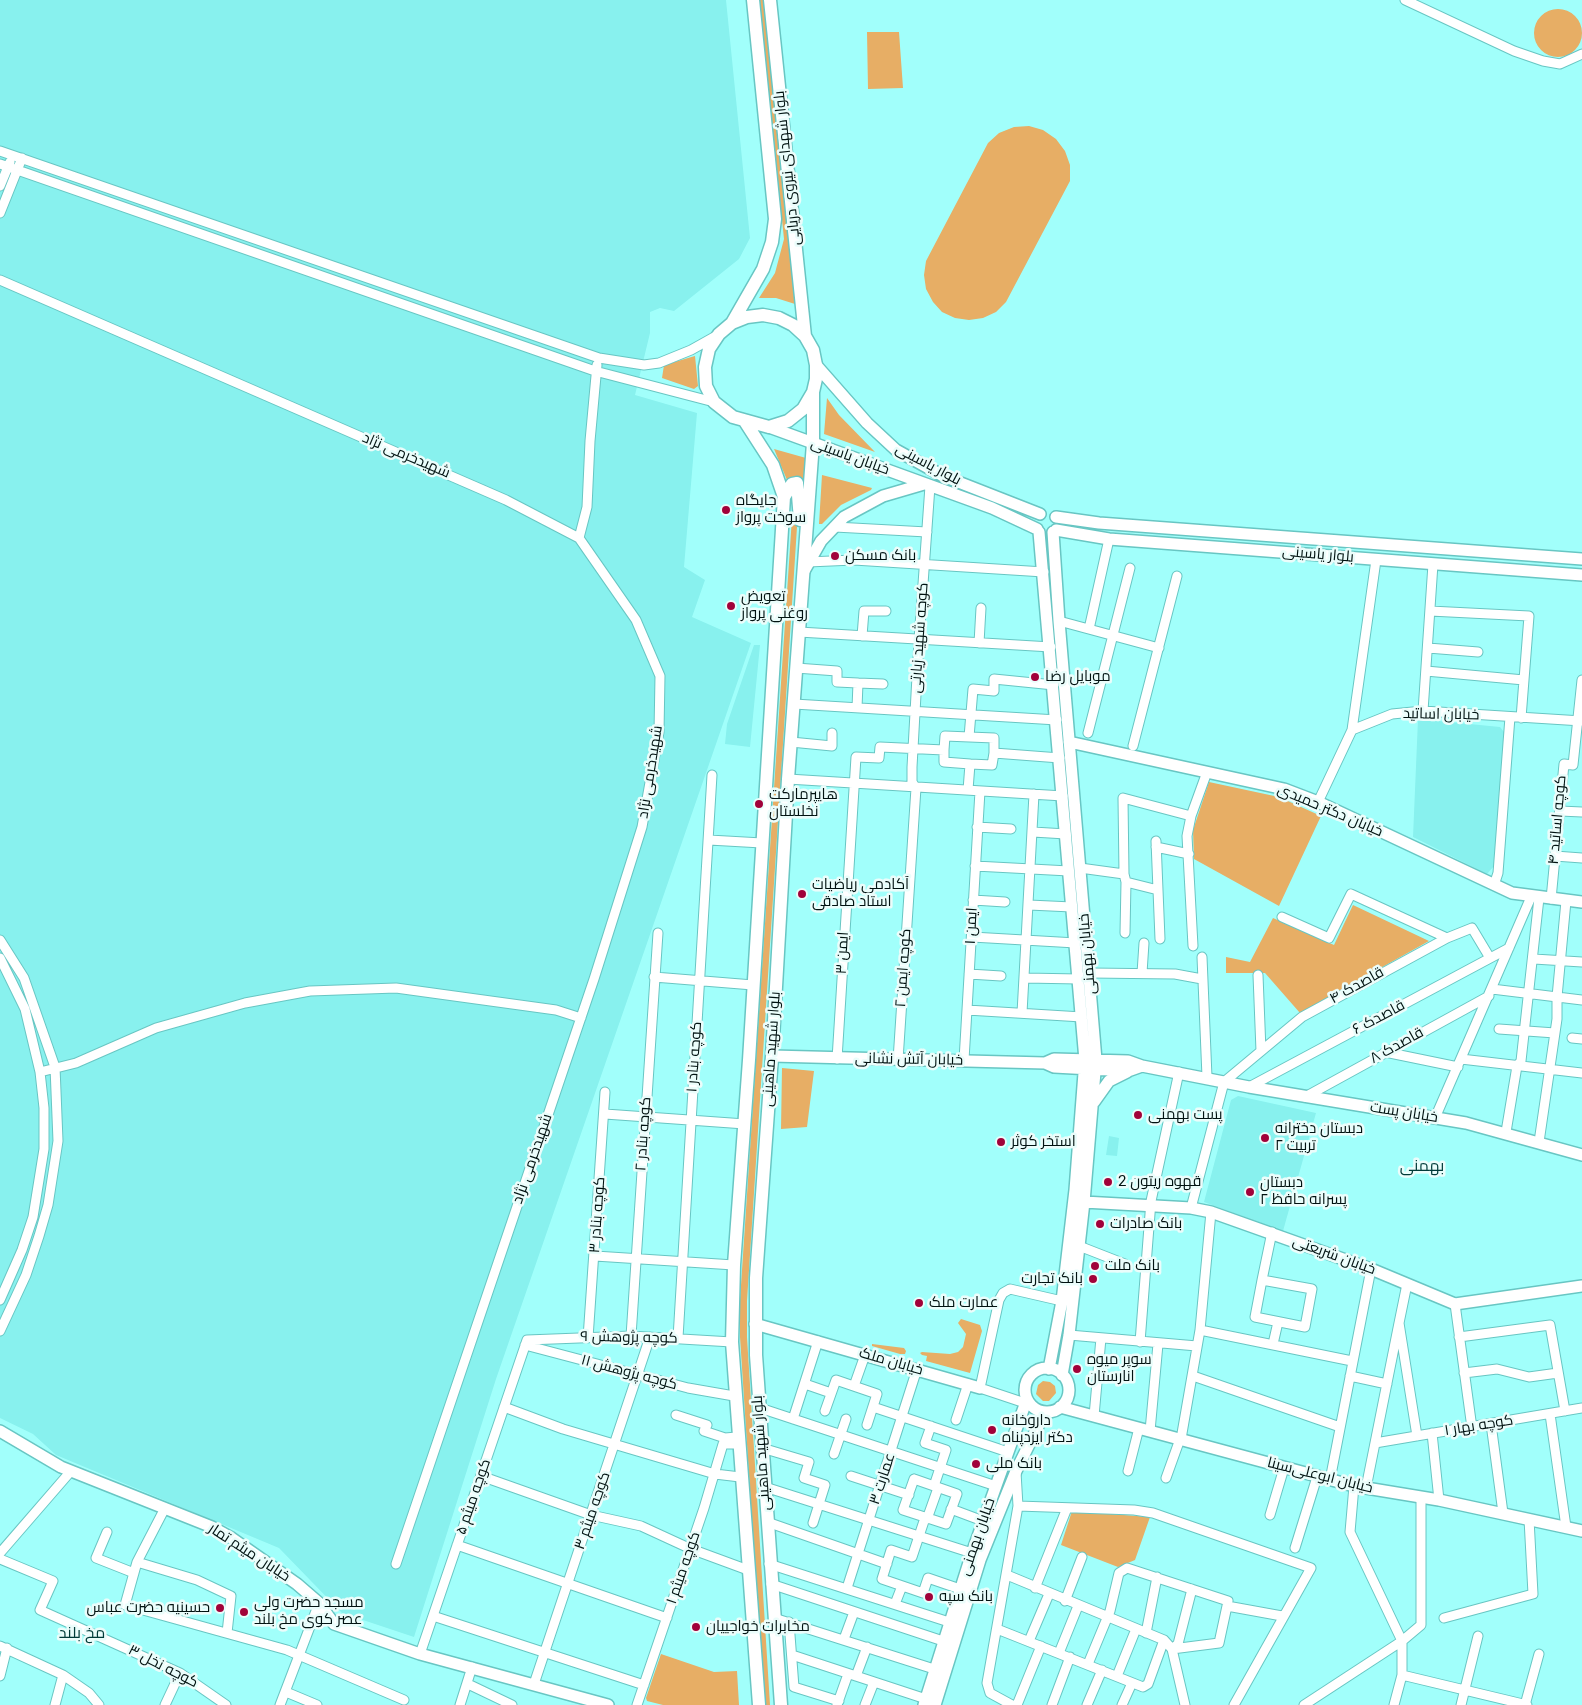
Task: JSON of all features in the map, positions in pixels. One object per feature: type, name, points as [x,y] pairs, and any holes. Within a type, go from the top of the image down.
[{"type":"main road","name":"بلوار شهدای نیروی دریایی","points":[[732,323],[763,269],[772,242],[775,219],[753,0]]},
{"type":"main road","name":"بلوار شهدای نیروی دریایی","points":[[770,0],[804,336]]},
{"type":"main road","points":[[771,316],[793,325],[804,336],[812,350],[816,365],[813,392],[803,409],[788,421],[769,427],[727,414],[714,402],[706,386],[705,367],[709,350],[719,334],[732,323],[747,317],[771,316]]},
{"type":"main road","name":"بلوار شهید ماهینی","points":[[781,1705],[769,1564],[762,1448],[755,1324],[756,1278],[772,1056],[788,779],[806,567],[806,531],[813,443],[813,392]]},
{"type":"main road","name":"بلوار شهید ماهینی","points":[[744,420],[773,465],[784,497],[745,1124],[734,1265],[732,1342],[734,1396],[731,1441],[740,1478],[759,1705]]},
{"type":"main road","points":[[784,497],[792,484],[797,483],[800,519],[806,531]]},
{"type":"street","points":[[1405,0],[1514,51],[1543,60],[1560,64],[1582,54]]},
{"type":"street","points":[[0,151],[599,358],[644,365],[659,363],[691,350],[719,334]]},
{"type":"street","points":[[0,186],[4,166],[12,155]]},
{"type":"street","points":[[0,213],[22,158]]},
{"type":"street","points":[[4,166],[595,371],[714,402]]},
{"type":"street","name":"شهیدخرمی نژاد","points":[[0,280],[506,500],[579,538],[636,620],[660,676],[659,732],[642,828],[581,1018],[396,1564]]},
{"type":"street","points":[[579,538],[588,506],[595,371],[599,358]]},
{"type":"street","name":"بلوار یاسینی","points":[[816,365],[867,423],[896,450],[943,476],[1040,514]]},
{"type":"street","name":"خیابان یاسینی","points":[[769,427],[927,485]]},
{"type":"street","points":[[806,567],[822,541],[844,516],[883,496],[927,485]]},
{"type":"street","name":"بلوار یاسینی","points":[[927,485],[992,508],[1038,531]]},
{"type":"street","name":"کوچه شهید زیارتی","points":[[916,788],[912,782],[919,640],[927,532],[927,485]]},
{"type":"street","points":[[1047,512],[1056,517],[1058,523],[1054,531],[1046,535],[1038,531],[1035,522],[1040,514],[1047,512]]},
{"type":"street","name":"بلوار یاسینی","points":[[1056,517],[1116,524],[1582,558]]},
{"type":"street","points":[[834,526],[927,532]]},
{"type":"street","name":"خیابان بهمنی","points":[[1038,531],[1051,647],[1066,834],[1075,870],[1072,907],[1082,1017],[1091,1065],[1062,1301],[1049,1368]]},
{"type":"street","name":"بلوار یاسینی","points":[[1054,531],[1109,538],[1582,575]]},
{"type":"street","name":"خیابان بهمنی","points":[[1054,531],[1058,621],[1069,742],[1075,870],[1090,973],[1093,1104],[1070,1335],[1062,1374]]},
{"type":"street","points":[[1089,629],[1109,538]]},
{"type":"street","points":[[806,567],[854,560],[1044,572]]},
{"type":"street","points":[[1318,802],[1352,730],[1376,560]]},
{"type":"street","points":[[1423,711],[1433,564]]},
{"type":"street","points":[[1088,733],[1130,568]]},
{"type":"street","points":[[1133,746],[1177,576]]},
{"type":"street","points":[[979,643],[981,608]]},
{"type":"street","points":[[862,636],[864,611],[886,611]]},
{"type":"street","points":[[1430,611],[1529,616],[1520,718]]},
{"type":"street","points":[[1058,621],[1159,648]]},
{"type":"street","points":[[799,632],[1051,647]]},
{"type":"street","points":[[1428,648],[1478,652]]},
{"type":"street","points":[[796,668],[838,672],[837,682],[883,684]]},
{"type":"street","points":[[1426,671],[1524,680]]},
{"type":"street","points":[[969,737],[973,689],[994,691],[994,679],[1054,685]]},
{"type":"street","name":"کوچه اساتید ۴","points":[[1506,1132],[1516,1066],[1521,1061],[1540,898],[1555,856],[1564,764],[1577,765],[1582,680]]},
{"type":"street","points":[[857,708],[858,683]]},
{"type":"street","points":[[794,704],[1056,720]]},
{"type":"street","name":"خیابان اساتید","points":[[1352,730],[1392,714],[1423,711],[1579,721]]},
{"type":"street","points":[[1494,885],[1498,873],[1510,717]]},
{"type":"street","points":[[791,742],[832,746],[832,733]]},
{"type":"street","points":[[945,736],[969,737],[994,738],[992,765],[944,762],[945,736]]},
{"type":"street","name":"خیابان دکتر حمیدی","points":[[1069,742],[1284,789],[1318,802],[1512,893],[1582,902]]},
{"type":"street","name":"ایمن ۳","points":[[837,1059],[856,757],[879,758],[880,747],[914,748]]},
{"type":"street","points":[[914,748],[944,750]]},
{"type":"street","points":[[994,753],[1060,758]]},
{"type":"street","points":[[968,790],[970,764]]},
{"type":"street","points":[[1193,946],[1187,836],[1191,816],[1207,772]]},
{"type":"street","name":"کوچه بنادر ۱","points":[[678,1338],[681,1262],[692,1120],[712,775]]},
{"type":"street","points":[[788,779],[1063,796]]},
{"type":"street","name":"کوچه ایمن ۲","points":[[898,1060],[916,788]]},
{"type":"street","name":"ایمن ۱","points":[[964,1060],[980,791]]},
{"type":"street","points":[[1022,1013],[1034,794]]},
{"type":"street","points":[[1125,933],[1123,798],[1191,816]]},
{"type":"street","points":[[1560,811],[1582,812]]},
{"type":"street","points":[[978,828],[1011,829]]},
{"type":"street","points":[[1033,832],[1066,834]]},
{"type":"street","points":[[709,840],[762,843]]},
{"type":"street","points":[[1160,939],[1156,844],[1189,854]]},
{"type":"street","points":[[1555,856],[1582,858]]},
{"type":"street","points":[[975,866],[1031,870],[1075,870],[1125,878],[1158,890]]},
{"type":"street","points":[[1282,917],[1329,938],[1351,894],[1447,938]]},
{"type":"street","points":[[1434,1118],[1491,993],[1509,948],[1540,898]]},
{"type":"street","points":[[973,900],[1005,902]]},
{"type":"street","points":[[1538,1142],[1555,1033],[1556,997],[1566,900]]},
{"type":"street","points":[[1029,905],[1072,907]]},
{"type":"street","name":"قاصدک ۴","points":[[1224,1082],[1302,1017],[1447,938],[1472,928],[1490,958]]},
{"type":"street","name":"کوچه بنادر ۲","points":[[631,1336],[658,933]]},
{"type":"street","points":[[972,937],[1076,943]]},
{"type":"street","points":[[0,940],[24,978],[55,1068],[58,1141],[48,1205],[26,1275],[0,1331]]},
{"type":"street","points":[[1142,973],[1144,943]]},
{"type":"street","name":"قاصدک ۶","points":[[1249,1087],[1509,948]]},
{"type":"street","points":[[1091,1065],[1128,1061],[1142,1066],[1207,1078],[1202,957]]},
{"type":"street","points":[[0,958],[24,1009],[40,1072],[44,1108],[44,1149],[33,1216],[22,1250],[0,1300]]},
{"type":"street","points":[[1534,959],[1582,962]]},
{"type":"street","points":[[1090,973],[1175,974],[1202,979]]},
{"type":"street","points":[[969,974],[1001,976]]},
{"type":"street","points":[[1258,975],[1261,1051]]},
{"type":"street","points":[[654,977],[753,985]]},
{"type":"street","points":[[1025,978],[1079,979]]},
{"type":"street","points":[[40,1072],[76,1063],[156,1028],[245,1003],[310,991],[396,988],[547,1009],[581,1018]]},
{"type":"street","points":[[1491,993],[1530,993],[1582,1000]]},
{"type":"street","name":"قاصدک ۸","points":[[1305,1097],[1491,993]]},
{"type":"street","points":[[967,1010],[1082,1017]]},
{"type":"street","points":[[1499,1029],[1555,1033]]},
{"type":"street","points":[[1572,1038],[1582,1039]]},
{"type":"street","points":[[1385,1052],[1459,1063],[1516,1066],[1582,1073]]},
{"type":"street","name":"خیابان آتش نشانی","points":[[772,1056],[1045,1063],[1054,1067],[1091,1065]]},
{"type":"street","points":[[1091,1065],[1128,1071]]},
{"type":"street","points":[[1093,1104],[1109,1081],[1142,1066]]},
{"type":"street","points":[[1140,1342],[1151,1201],[1179,1072]]},
{"type":"street","name":"خیابان پست","points":[[1207,1078],[1506,1132],[1582,1155]]},
{"type":"street","points":[[1191,1208],[1224,1082]]},
{"type":"street","name":"کوچه بنادر ۳","points":[[588,1338],[605,1114],[605,1092]]},
{"type":"street","points":[[605,1114],[745,1124]]},
{"type":"street","name":"خیابان شریعتی","points":[[1084,1202],[1191,1208],[1211,1212],[1272,1232],[1371,1269],[1454,1304]]},
{"type":"street","points":[[1166,1478],[1180,1439],[1193,1376],[1200,1330],[1211,1212]]},
{"type":"street","points":[[1262,1280],[1312,1289],[1305,1327],[1255,1317],[1262,1280],[1272,1232]]},
{"type":"street","points":[[1079,1246],[1125,1264]]},
{"type":"street","points":[[595,1256],[734,1265]]},
{"type":"street","points":[[1330,1480],[1371,1269]]},
{"type":"street","points":[[1366,1488],[1407,1284]]},
{"type":"street","points":[[1472,1428],[1454,1304],[1582,1286]]},
{"type":"street","points":[[980,1388],[998,1300],[1003,1292],[1010,1288],[1062,1301]]},
{"type":"street","points":[[1273,1344],[1278,1322]]},
{"type":"street","points":[[1399,1323],[1417,1436]]},
{"type":"street","name":"خیابان ملک","points":[[755,1324],[1026,1401]]},
{"type":"street","points":[[1459,1337],[1550,1325],[1565,1411]]},
{"type":"street","points":[[1200,1330],[1352,1361]]},
{"type":"street","points":[[1070,1335],[1197,1346]]},
{"type":"street","name":"کوچه پژوهش ۹","points":[[526,1342],[631,1336],[732,1342]]},
{"type":"street","name":"کوچه میثم ۳","points":[[534,1684],[616,1444],[650,1337]]},
{"type":"street","points":[[1094,1416],[1101,1338]]},
{"type":"street","points":[[793,1419],[818,1341]]},
{"type":"street","name":"کوچه پژوهش ۱۱","points":[[526,1342],[688,1388],[734,1396]]},
{"type":"street","name":"کوچه میثم ۵","points":[[420,1654],[526,1342]]},
{"type":"street","points":[[1150,1431],[1158,1344]]},
{"type":"street","points":[[854,1386],[865,1355]]},
{"type":"street","points":[[1049,1368],[1062,1374],[1069,1391],[1068,1397],[1060,1407],[1044,1412],[1036,1409],[1026,1401],[1028,1380],[1037,1371],[1049,1368]]},
{"type":"street","name":"عمارت ۳","points":[[847,1588],[916,1369]]},
{"type":"street","points":[[1464,1373],[1497,1370],[1529,1377],[1558,1373]]},
{"type":"street","points":[[1193,1376],[1340,1427]]},
{"type":"street","points":[[1350,1376],[1387,1384]]},
{"type":"street","points":[[825,1411],[836,1380],[877,1394],[867,1425]]},
{"type":"street","points":[[804,1384],[832,1393]]},
{"type":"street","points":[[956,1420],[968,1384]]},
{"type":"street","name":"خیابان بهمنی","points":[[928,1703],[934,1669],[949,1622],[1026,1401]]},
{"type":"street","points":[[504,1407],[563,1429],[715,1474],[740,1478]]},
{"type":"street","points":[[873,1407],[1008,1452]]},
{"type":"street","name":"خیابان ابوعلی‌سینا","points":[[1060,1407],[1354,1486],[1439,1500],[1582,1531]]},
{"type":"street","points":[[760,1408],[996,1486]]},
{"type":"street","name":"کوچه بهار ۱","points":[[1375,1443],[1582,1408]]},
{"type":"street","name":"خیابان بهمنی","points":[[928,1703],[980,1560],[1016,1471],[1044,1412]]},
{"type":"street","points":[[1550,1414],[1566,1527]]},
{"type":"street","points":[[676,1415],[707,1425],[704,1431],[731,1441]]},
{"type":"street","points":[[834,1454],[846,1419]]},
{"type":"street","points":[[1490,1424],[1503,1513]]},
{"type":"street","points":[[931,1426],[925,1443],[946,1450],[936,1487],[912,1557],[891,1550],[882,1578],[923,1593],[928,1578],[960,1589]]},
{"type":"street","points":[[1128,1471],[1139,1428]]},
{"type":"street","name":"خیابان میثم تمار","points":[[0,1431],[71,1471],[212,1527],[230,1537],[275,1567],[319,1603],[334,1624],[420,1654],[534,1684],[573,1700],[608,1705]]},
{"type":"street","points":[[1432,1433],[1439,1500]]},
{"type":"street","name":"کوچه میثم ۱","points":[[637,1705],[715,1474],[731,1441]]},
{"type":"street","points":[[762,1448],[809,1462],[804,1478],[825,1485],[813,1523]]},
{"type":"street","points":[[1270,1515],[1284,1468]]},
{"type":"street","points":[[0,1553],[71,1471]]},
{"type":"street","points":[[1012,1705],[990,1693],[987,1683],[1018,1506],[1016,1471]]},
{"type":"street","points":[[480,1476],[591,1515],[641,1526],[691,1549],[748,1570]]},
{"type":"street","points":[[851,1476],[909,1494]]},
{"type":"street","points":[[1295,1548],[1317,1477]]},
{"type":"street","points":[[914,1479],[936,1487],[957,1494],[946,1524],[903,1510],[914,1479]]},
{"type":"street","points":[[1354,1486],[1350,1532],[1402,1641],[1402,1675],[1394,1705]]},
{"type":"street","points":[[765,1487],[972,1553]]},
{"type":"street","points":[[1304,1705],[1402,1641],[1421,1625],[1420,1497]]},
{"type":"street","points":[[1018,1506],[1134,1510],[1153,1514],[1311,1568],[1282,1616],[1234,1705]]},
{"type":"street","points":[[165,1508],[137,1562],[124,1605],[299,1655],[404,1700]]},
{"type":"street","points":[[1035,1588],[1067,1508]]},
{"type":"street","points":[[951,1510],[983,1521]]},
{"type":"street","points":[[1444,1618],[1533,1594],[1529,1519]]},
{"type":"street","points":[[767,1522],[886,1564]]},
{"type":"street","points":[[107,1532],[96,1558],[134,1573]]},
{"type":"street","points":[[457,1545],[569,1582],[667,1618]]},
{"type":"street","points":[[1065,1601],[1082,1557]]},
{"type":"street","name":"کوچه نخل ۳","points":[[0,1559],[53,1581],[40,1610],[180,1673],[226,1705]]},
{"type":"street","points":[[137,1562],[197,1580],[231,1596],[227,1633]]},
{"type":"street","points":[[769,1564],[949,1622]]},
{"type":"street","points":[[1088,1664],[1107,1617],[1119,1574],[1127,1568],[1228,1600],[1219,1643],[1172,1650]]},
{"type":"street","points":[[1007,1575],[1065,1601],[1164,1640],[1172,1650],[1185,1705]]},
{"type":"street","points":[[1146,1633],[1157,1577]]},
{"type":"street","points":[[771,1584],[943,1641]]},
{"type":"street","points":[[895,1604],[902,1586]]},
{"type":"street","points":[[1172,1650],[1178,1644],[1192,1589]]},
{"type":"street","points":[[1029,1641],[1049,1594]]},
{"type":"street","points":[[280,1705],[319,1603]]},
{"type":"street","points":[[1059,1653],[1078,1606]]},
{"type":"street","points":[[1227,1606],[1282,1616]]},
{"type":"street","points":[[844,1639],[854,1612]]},
{"type":"street","points":[[433,1616],[644,1685]]},
{"type":"street","points":[[774,1618],[934,1669]]},
{"type":"street","points":[[789,1622],[794,1687],[838,1703],[867,1647]]},
{"type":"street","points":[[997,1629],[1088,1664],[1143,1688],[1148,1684],[1164,1640]]},
{"type":"street","points":[[1117,1676],[1136,1629]]},
{"type":"street","points":[[1461,1705],[1478,1636]]},
{"type":"street","points":[[1017,1705],[1041,1646]]},
{"type":"street","points":[[0,1676],[4,1647],[63,1675],[89,1694],[99,1705]]},
{"type":"street","points":[[1402,1675],[1526,1705],[1538,1654]]},
{"type":"street","points":[[792,1655],[874,1682],[928,1703]]},
{"type":"street","points":[[1052,1705],[1070,1657]]},
{"type":"street","points":[[460,1705],[472,1667]]},
{"type":"street","points":[[1087,1705],[1102,1670]]},
{"type":"street","points":[[165,1705],[180,1673]]},
{"type":"street","points":[[55,1705],[63,1675]]},
{"type":"street","points":[[865,1705],[874,1682]]},
{"type":"street","points":[[1122,1705],[1132,1683]]},
{"type":"street","points":[[468,1684],[512,1705]]},
{"type":"street","points":[[286,1692],[317,1705]]},
{"type":"shaded area","points":[[0,0],[726,0],[750,238],[739,259],[674,311],[660,308],[650,312],[650,333],[635,395],[697,413],[684,567],[705,580],[692,617],[751,643],[496,1379],[414,1637],[342,1613],[279,1548],[56,1455],[33,1434],[0,1418]]},
{"type":"shaded area","points":[[759,0],[766,0],[787,201],[795,304],[776,298],[759,298],[775,273],[784,239]]},
{"type":"shaded area","points":[[1558,9],[1567,11],[1575,16],[1580,24],[1582,33],[1580,42],[1575,50],[1567,55],[1558,57],[1549,55],[1541,50],[1536,42],[1534,33],[1536,24],[1541,16],[1549,11]]},
{"type":"shaded area","points":[[867,32],[899,32],[903,88],[868,89]]},
{"type":"shaded area","points":[[1029,126],[1043,130],[1056,139],[1065,151],[1070,165],[1070,181],[1006,302],[996,312],[983,318],[969,320],[955,318],[942,312],[933,302],[926,289],[924,275],[926,261],[988,143],[999,133],[1014,127]]},
{"type":"shaded area","points":[[695,356],[698,386],[694,389],[662,378],[664,365]]},
{"type":"shaded area","points":[[827,398],[839,415],[875,452],[824,434]]},
{"type":"shaded area","points":[[774,449],[806,458],[804,482],[795,477],[787,480]]},
{"type":"shaded area","points":[[822,475],[872,488],[841,505],[822,524],[819,524]]},
{"type":"shaded area","points":[[794,487],[797,527],[747,1301],[747,1337],[770,1705],[764,1705],[740,1337],[740,1300]]},
{"type":"shaded area","points":[[754,645],[760,645],[750,747],[725,744],[727,724]]},
{"type":"shaded area","points":[[1418,719],[1500,727],[1504,732],[1494,866],[1487,874],[1413,837]]},
{"type":"shaded area","points":[[1209,782],[1279,797],[1321,816],[1279,906],[1194,859],[1193,830]]},
{"type":"shaded area","points":[[1353,905],[1429,941],[1300,1013],[1265,973],[1226,973],[1226,957],[1250,962],[1273,918],[1334,945]]},
{"type":"shaded area","points":[[782,1068],[814,1071],[807,1127],[781,1129]]},
{"type":"shaded area","name":"دبستان دخترانه تربیت ۲","points":[[1238,1096],[1316,1113],[1283,1231],[1204,1202],[1231,1100]]},
{"type":"shaded area","points":[[1109,1136],[1119,1138],[1117,1156],[1106,1155]]},
{"type":"shaded area","points":[[961,1319],[980,1325],[982,1331],[970,1373],[926,1361],[927,1356],[920,1353],[950,1354],[958,1352],[963,1347],[966,1334],[958,1323]]},
{"type":"shaded area","points":[[872,1344],[904,1348],[906,1351],[905,1354],[900,1354],[872,1346]]},
{"type":"shaded area","points":[[1043,1381],[1050,1382],[1055,1386],[1056,1393],[1049,1401],[1043,1401],[1036,1394],[1038,1385]]},
{"type":"shaded area","points":[[1072,1511],[1150,1517],[1135,1560],[1118,1567],[1061,1545]]},
{"type":"shaded area","points":[[661,1654],[714,1672],[737,1671],[739,1705],[663,1705],[647,1701],[646,1698]]},
{"type":"place","name":"جایگاه سوخت پرواز","points":[[726,510]]},
{"type":"place","name":"بانک مسکن","points":[[835,556]]},
{"type":"place","name":"تعویض روغنی پرواز","points":[[731,606]]},
{"type":"place","name":"موبایل رضا","points":[[1035,677]]},
{"type":"place","name":"هایپرمارکت نخلستان","points":[[759,804]]},
{"type":"place","name":"آکادمی ریاضیات استاد صادقی","points":[[802,894]]},
{"type":"place","name":"پست بهمنی","points":[[1138,1115]]},
{"type":"place","name":"دبستان دخترانه تربیت ۲","points":[[1265,1138]]},
{"type":"place","name":"استخر کوثر","points":[[1001,1142]]},
{"type":"place","name":"قهوه ریتون 2","points":[[1108,1182]]},
{"type":"place","name":"دبستان پسرانه حافظ ۲","points":[[1250,1192]]},
{"type":"place","name":"بانک صادرات","points":[[1100,1224]]},
{"type":"place","name":"بانک ملت","points":[[1095,1266]]},
{"type":"place","name":"بانک تجارت","points":[[1093,1279]]},
{"type":"place","name":"عمارت ملک","points":[[919,1303]]},
{"type":"place","name":"سوپر میوه انارستان","points":[[1077,1369]]},
{"type":"place","name":"داروخانه دکتر ایزدپناه","points":[[992,1430]]},
{"type":"place","name":"بانک ملی","points":[[976,1464]]},
{"type":"place","name":"بانک سپه","points":[[929,1597]]},
{"type":"place","name":"حسینیه حضرت عباس","points":[[220,1608]]},
{"type":"place","name":"مسجد حضرت ولی عصر کوی مخ بلند","points":[[244,1612]]},
{"type":"place","name":"مخابرات خواجییان","points":[[696,1627]]},
{"type":"district","name":"بهمنی","points":[[1422,1167]]},
{"type":"district","name":"مخ بلند","points":[[82,1634]]}]
